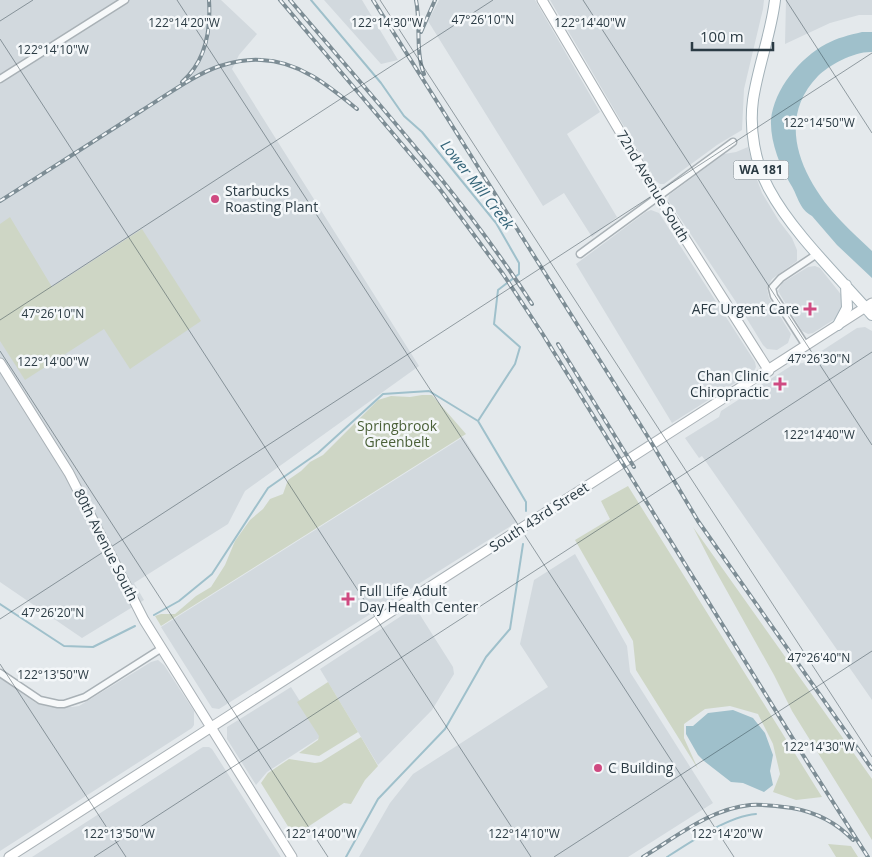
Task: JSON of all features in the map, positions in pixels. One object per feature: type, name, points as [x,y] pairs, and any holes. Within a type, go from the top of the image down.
[{"type":"main road","name":"72nd Avenue South","points":[[542,0],[658,196],[768,371]]},
{"type":"main road","name":"WA 181","points":[[775,0],[753,101],[752,126],[754,145],[769,188],[790,220],[817,254],[870,308]]},
{"type":"main road","points":[[838,325],[847,308],[846,284]]},
{"type":"main road","name":"South 43rd Street","points":[[9,857],[838,325],[870,308]]},
{"type":"main road","name":"80th Avenue South","points":[[0,363],[69,473],[130,594],[292,857]]},
{"type":"street","points":[[0,79],[125,0]]},
{"type":"street","points":[[580,254],[733,142]]},
{"type":"street","points":[[806,346],[774,296],[772,288],[781,278],[817,254]]},
{"type":"street","points":[[0,673],[40,700],[64,704],[85,697],[162,648]]},
{"type":"shaded area","points":[[0,0],[221,0],[257,34],[239,55],[232,69],[419,366],[245,491],[228,524],[134,583],[144,600],[82,638],[0,582]]},
{"type":"shaded area","points":[[324,0],[362,0],[398,60],[381,64]]},
{"type":"shaded area","points":[[439,0],[535,0],[600,112],[567,134],[617,217],[592,237],[564,193],[543,206],[428,21]]},
{"type":"shaded area","points":[[550,0],[764,0],[744,89],[742,130],[717,145],[664,184],[660,184],[656,181]]},
{"type":"shaded area","points":[[786,0],[872,0],[872,15],[859,15],[830,23],[785,44]]},
{"type":"shaded area","points":[[748,147],[762,193],[792,238],[797,250],[797,261],[772,279],[767,288],[769,298],[791,334],[788,343],[777,350],[767,349],[763,345],[668,200],[669,195],[724,154]]},
{"type":"shaded area","points":[[651,210],[659,213],[755,362],[756,367],[754,371],[672,423],[576,264]]},
{"type":"shaded area","points":[[815,266],[820,268],[843,297],[844,302],[838,317],[813,333],[808,334],[802,331],[778,291],[782,283],[808,267]]},
{"type":"shaded area","points":[[865,327],[872,331],[872,700],[702,456],[699,458],[685,438],[719,417],[721,411],[794,364],[803,363],[857,328]]},
{"type":"shaded area","points":[[463,437],[517,522],[219,709],[212,708],[161,627]]},
{"type":"shaded area","points":[[575,554],[627,646],[630,672],[713,803],[628,857],[359,857],[390,803],[413,774],[548,687],[520,644],[534,580]]},
{"type":"shaded area","points":[[415,607],[453,667],[454,674],[432,710],[378,765],[320,669]]},
{"type":"shaded area","points":[[158,660],[164,665],[194,711],[194,725],[192,728],[0,851],[0,678],[36,703],[51,707],[72,707],[79,706],[151,662]]},
{"type":"shaded area","points":[[291,687],[322,736],[267,772],[256,785],[227,739],[227,727]]},
{"type":"shaded area","points":[[203,747],[212,749],[281,857],[32,857]]},
{"type":"green space","points":[[10,217],[52,287],[142,229],[201,321],[130,369],[104,329],[25,380],[0,341],[0,224]]},
{"type":"green space","name":"Springbrook Greenbelt","points":[[432,395],[466,434],[161,626],[155,616],[175,614],[196,596],[211,587],[225,565],[235,541],[250,520],[263,509],[270,499],[283,494],[288,480],[310,462],[323,455],[378,400],[391,396],[410,397]]},
{"type":"green space","points":[[628,486],[822,797],[796,800],[773,792],[780,774],[773,744],[758,714],[730,706],[705,709],[684,724],[684,738],[698,769],[636,670],[633,641],[575,540],[610,519],[601,501]]},
{"type":"green space","points":[[693,527],[872,779],[872,840],[792,711]]},
{"type":"green space","points":[[328,682],[358,732],[319,756],[299,753],[318,740],[319,736],[297,702]]},
{"type":"green space","points":[[361,737],[378,766],[365,780],[351,804],[344,803],[294,836],[261,783],[268,773],[289,759],[315,763],[321,762]]},
{"type":"green space","points":[[828,844],[851,846],[858,857],[836,857]]},
{"type":"water","points":[[862,32],[872,32],[872,52],[865,52],[843,60],[829,67],[818,76],[805,94],[797,113],[796,132],[799,152],[806,171],[816,189],[842,222],[872,251],[872,278],[837,245],[801,206],[783,170],[774,145],[771,128],[773,108],[777,97],[798,66],[807,57],[826,44],[839,38]]},
{"type":"water","points":[[733,710],[753,718],[765,733],[773,755],[770,771],[773,785],[764,792],[743,783],[731,782],[698,755],[686,734],[686,726],[693,726],[708,713]]},
{"type":"waterway","name":"Lower Mill Creek","points":[[311,0],[381,83],[404,116],[422,132],[496,223],[519,263],[519,274],[498,290],[494,324],[520,347],[515,364],[478,421]]},
{"type":"waterway","points":[[154,615],[179,601],[212,574],[268,488],[318,453],[383,394],[429,391],[478,421],[526,502],[526,511]]},
{"type":"waterway","points":[[346,857],[378,799],[445,729],[486,657],[510,629],[523,544]]},
{"type":"waterway","points":[[0,604],[64,646],[93,647],[135,626]]},
{"type":"waterway","points":[[667,857],[698,837],[734,819],[756,814]]},
{"type":"railway","points":[[182,82],[197,65],[202,55],[208,34],[209,0]]},
{"type":"railway","points":[[280,0],[439,188],[503,274],[542,333],[868,857]]},
{"type":"railway","points":[[290,0],[447,186],[532,304]]},
{"type":"railway","points":[[373,0],[648,437],[698,521],[872,769]]},
{"type":"railway","points":[[416,0],[419,47],[424,74]]},
{"type":"railway","points":[[421,32],[435,0]]},
{"type":"railway","points":[[0,201],[190,80],[230,63],[256,60],[275,61],[288,65],[313,76],[357,109]]},
{"type":"railway","points":[[558,344],[634,467]]},
{"type":"railway","points":[[643,857],[707,818],[721,812],[750,805],[776,806],[809,812],[840,828],[853,840]]},
{"type":"place","name":"Starbucks Roasting Plant","points":[[215,199]]},
{"type":"place","name":"AFC Urgent Care","points":[[810,309]]},
{"type":"place","name":"Chan Clinic Chiropractic","points":[[780,384]]},
{"type":"place","name":"Full Life Adult Day Health Center","points":[[348,599]]},
{"type":"place","name":"C Building","points":[[598,768]]}]
